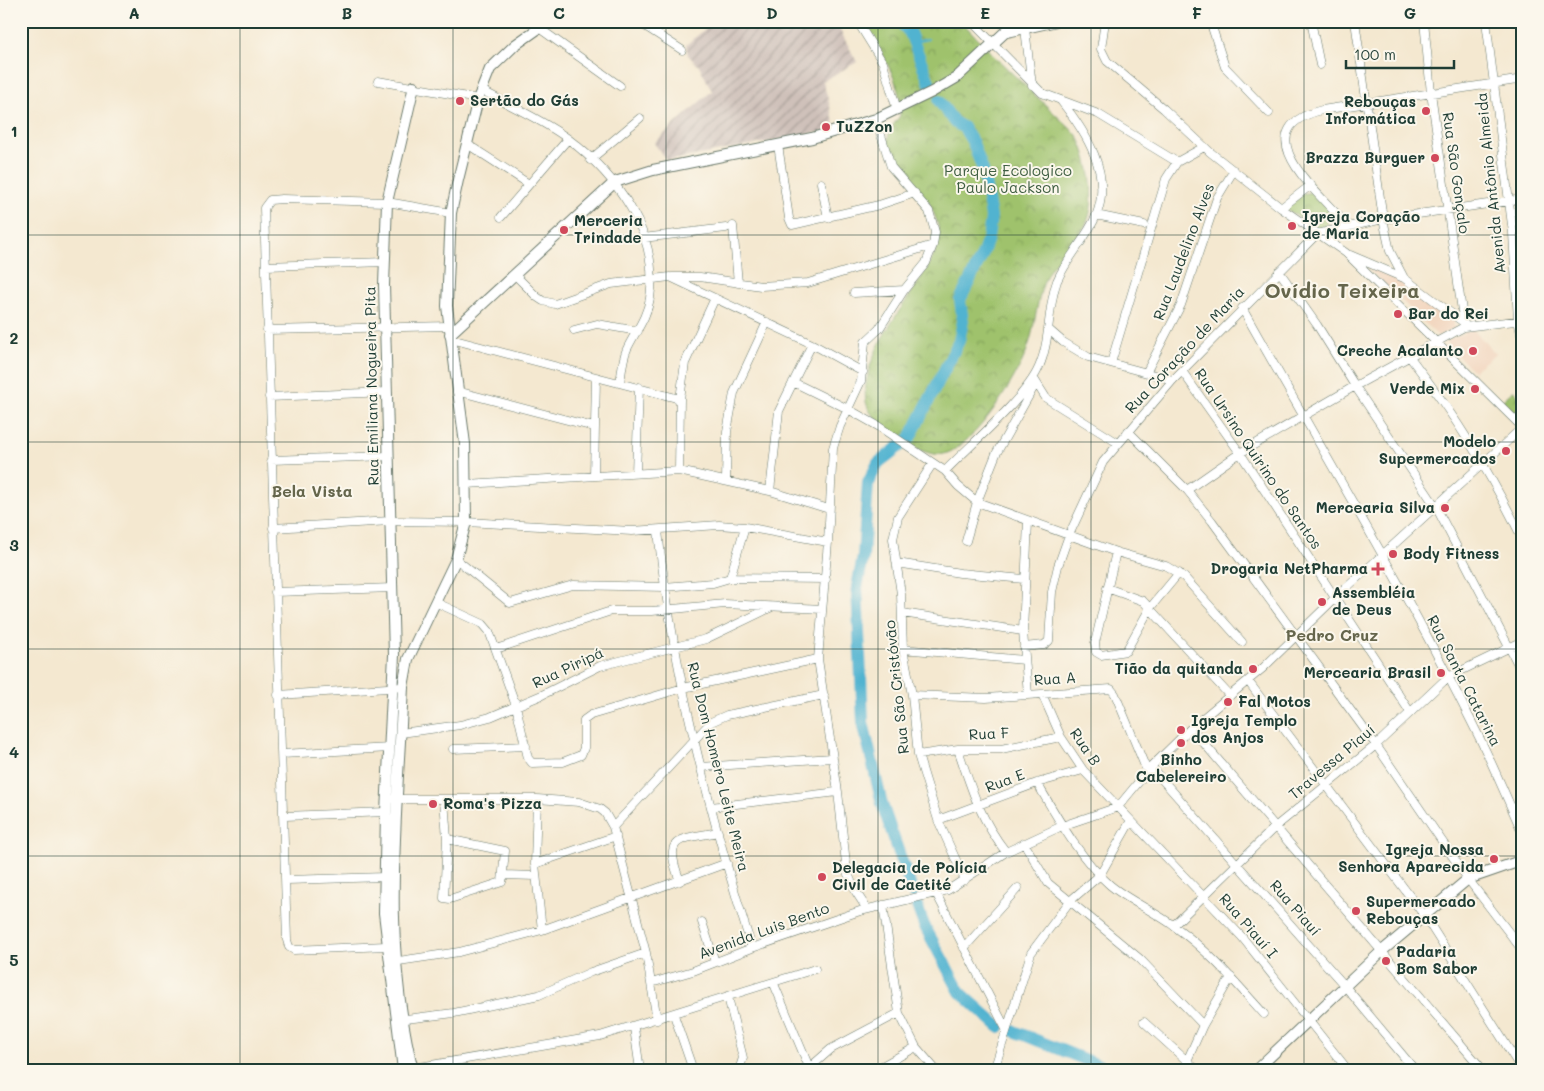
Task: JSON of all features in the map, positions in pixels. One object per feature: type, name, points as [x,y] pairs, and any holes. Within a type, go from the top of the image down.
[{"type":"street","points":[[392,962],[386,946],[384,913],[386,800],[390,748],[398,687],[408,659],[456,559],[466,522],[465,444],[447,306],[451,213],[479,95],[486,77],[496,62],[549,21]]},
{"type":"street","points":[[637,21],[682,50]]},
{"type":"street","points":[[857,21],[884,63],[897,110]]},
{"type":"street","points":[[971,21],[1042,93],[1098,114],[1178,162]]},
{"type":"street","points":[[450,333],[615,182],[653,170],[778,145],[876,120],[956,78],[1006,32],[1022,23],[1057,21]]},
{"type":"street","points":[[1105,21],[1101,50],[1107,61],[1164,109],[1204,147],[1317,234],[1346,253],[1404,278],[1464,325]]},
{"type":"street","points":[[1210,21],[1225,67],[1269,113]]},
{"type":"street","points":[[1311,21],[1320,65]]},
{"type":"street","points":[[1355,21],[1383,220],[1390,251],[1404,278]]},
{"type":"street","name":"Rua São Gonçalo","points":[[1424,21],[1431,93],[1464,325]]},
{"type":"street","name":"Avenida Antônio Almeida","points":[[1486,21],[1510,201],[1523,342]]},
{"type":"street","points":[[1022,23],[1032,84]]},
{"type":"street","points":[[539,28],[620,86]]},
{"type":"street","points":[[1348,226],[1296,168],[1287,152],[1287,136],[1302,116],[1312,112],[1523,79]]},
{"type":"street","points":[[378,81],[479,95],[568,139],[615,182],[631,208],[643,238],[652,279],[650,301],[638,331],[624,357],[620,383]]},
{"type":"street","name":"Rua Emiliana Nogueira Pita","points":[[398,687],[390,521],[385,262],[387,202],[414,86]]},
{"type":"street","points":[[966,541],[977,502],[996,454],[1034,380],[1042,358],[1056,284],[1096,215],[1100,184],[1098,164],[1083,130],[1061,101]]},
{"type":"street","points":[[590,160],[640,118]]},
{"type":"street","points":[[867,909],[856,892],[847,872],[838,792],[818,659],[826,579],[833,448],[836,436],[863,372],[865,342],[880,330],[904,290],[926,263],[933,245],[935,232],[932,217],[915,193],[891,167],[876,120]]},
{"type":"street","points":[[502,217],[568,139]]},
{"type":"street","points":[[467,144],[529,184]]},
{"type":"street","points":[[778,145],[791,222],[796,226],[915,193]]},
{"type":"street","points":[[1111,363],[1155,211],[1168,173],[1178,162],[1204,147]]},
{"type":"street","name":"Rua Laudelino Alves","points":[[1147,371],[1181,305],[1217,198],[1234,170]]},
{"type":"street","points":[[821,183],[828,218]]},
{"type":"street","points":[[1281,208],[1311,185]]},
{"type":"street","name":"Rua Coração de Maria","points":[[1024,647],[1044,645],[1049,641],[1052,592],[1069,535],[1097,472],[1118,443],[1173,380],[1317,234],[1383,220],[1523,199]]},
{"type":"street","points":[[386,946],[298,950],[291,949],[287,940],[285,816],[278,696],[274,528],[270,460],[264,208],[270,200],[387,202],[451,213]]},
{"type":"street","points":[[1096,215],[1144,225]]},
{"type":"street","points":[[643,238],[730,227],[738,283]]},
{"type":"street","points":[[515,275],[543,301],[555,304],[611,284],[670,277],[700,277],[761,286],[824,280],[933,245]]},
{"type":"street","points":[[1118,807],[1149,769],[1191,728],[1248,681],[1334,599],[1522,427],[1346,253]]},
{"type":"street","points":[[266,266],[385,262]]},
{"type":"street","points":[[1279,271],[1317,325],[1355,386],[1436,507],[1523,674]]},
{"type":"street","points":[[670,277],[812,344],[863,372]]},
{"type":"street","points":[[854,293],[904,290]]},
{"type":"street","points":[[679,472],[680,399],[688,353],[714,298]]},
{"type":"street","name":"Rua Santa Catarina","points":[[1242,308],[1382,555],[1448,677],[1482,743],[1523,834]]},
{"type":"street","points":[[1187,490],[1240,453],[1464,325],[1520,320]]},
{"type":"street","points":[[726,482],[728,432],[734,393],[767,322]]},
{"type":"street","points":[[574,330],[597,324],[638,331]]},
{"type":"street","points":[[267,330],[385,326],[450,333],[596,377],[680,399]]},
{"type":"street","points":[[1048,328],[1077,351],[1111,363],[1147,371],[1173,380]]},
{"type":"street","points":[[770,491],[779,411],[812,344]]},
{"type":"street","points":[[1409,356],[1442,399],[1484,462],[1523,540]]},
{"type":"street","name":"Rua Ursino Quirino do Santos","points":[[1182,371],[1240,453],[1334,599],[1410,712]]},
{"type":"street","points":[[594,476],[596,377]]},
{"type":"street","points":[[1034,380],[1051,402],[1118,443]]},
{"type":"street","points":[[945,471],[1034,380]]},
{"type":"street","points":[[793,382],[848,408],[933,463],[945,471],[958,486],[977,502],[1028,522],[1116,552],[1160,564],[1179,573],[1242,642]]},
{"type":"street","points":[[636,473],[639,387]]},
{"type":"street","points":[[457,391],[594,427]]},
{"type":"street","points":[[269,397],[387,392]]},
{"type":"street","points":[[1128,431],[1187,490],[1376,745],[1468,879],[1523,951]]},
{"type":"street","points":[[270,460],[389,456]]},
{"type":"street","name":"Rua São Cristóvão","points":[[933,463],[895,524],[893,539],[902,613],[903,649],[912,695],[918,755],[938,820],[965,880]]},
{"type":"street","points":[[467,484],[679,472],[770,491],[829,508]]},
{"type":"street","points":[[274,528],[390,521],[466,522],[658,531],[719,525],[745,527],[828,542]]},
{"type":"street","points":[[1028,522],[1023,631],[1028,695]]},
{"type":"street","points":[[730,578],[745,527]]},
{"type":"street","name":"Rua Dom Homero Leite Meira","points":[[658,531],[664,587],[694,740],[711,807],[752,948]]},
{"type":"street","points":[[1116,552],[1095,643],[1096,652],[1101,656],[1126,651],[1150,608],[1179,573]]},
{"type":"street","points":[[456,559],[510,603],[568,586],[664,587],[712,583],[730,578],[826,579]]},
{"type":"street","points":[[897,563],[960,573],[1024,579]]},
{"type":"street","points":[[275,592],[393,588]]},
{"type":"street","points":[[1107,588],[1143,601],[1230,696]]},
{"type":"street","points":[[435,602],[486,627],[496,649],[516,706],[528,760],[534,763],[563,762],[580,755],[584,748],[583,723],[586,717],[683,688],[818,659]]},
{"type":"street","points":[[496,649],[604,612],[725,604],[822,610]]},
{"type":"street","name":"Rua Piripá","points":[[401,733],[471,723],[516,706],[600,666],[712,637],[772,607]]},
{"type":"street","points":[[902,613],[1023,631]]},
{"type":"street","name":"Travessa Piauí","points":[[1174,925],[1275,827],[1376,745],[1448,677],[1523,641]]},
{"type":"street","points":[[903,649],[1025,660]]},
{"type":"street","points":[[1248,681],[1424,914],[1522,1070]]},
{"type":"street","points":[[278,696],[398,687]]},
{"type":"street","points":[[398,687],[401,733],[392,921],[392,962],[409,1069],[587,1039],[634,1028],[815,970]]},
{"type":"street","name":"Rua A","points":[[912,695],[974,698],[1112,690],[1149,769]]},
{"type":"street","name":"Rua B","points":[[1042,694],[1061,737],[1083,770],[1118,807]]},
{"type":"street","points":[[614,827],[710,722],[727,715],[824,695]]},
{"type":"street","points":[[1191,728],[1482,1070]]},
{"type":"street","name":"Rua F","points":[[918,755],[958,749],[1001,749],[1061,737]]},
{"type":"street","points":[[453,749],[526,746]]},
{"type":"street","points":[[282,754],[390,748]]},
{"type":"street","points":[[958,749],[977,806],[990,831],[1006,852]]},
{"type":"street","points":[[701,768],[832,758]]},
{"type":"street","name":"Rua Piauí","points":[[1149,769],[1237,864],[1344,985],[1415,1070]]},
{"type":"street","name":"Rua E","points":[[938,820],[1037,783],[1083,770]]},
{"type":"street","points":[[1037,783],[1062,826],[1100,875],[1120,892],[1174,925],[1219,963],[1264,1014]]},
{"type":"street","points":[[711,807],[838,792]]},
{"type":"street","points":[[386,800],[537,799],[579,802],[594,805],[606,812],[614,827],[630,899],[646,953],[657,1020]]},
{"type":"street","points":[[537,799],[535,864],[542,930]]},
{"type":"street","points":[[444,800],[447,839],[443,895],[445,899],[502,882],[505,850],[447,839]]},
{"type":"street","name":"Rua Piauí I","points":[[1118,807],[1130,822],[1242,937],[1348,1070]]},
{"type":"street","name":"Avenida Luis Bento","points":[[651,983],[867,909],[936,893],[965,880],[1006,852],[1024,843],[1062,826],[1118,807]]},
{"type":"street","points":[[285,816],[386,812]]},
{"type":"street","points":[[992,1069],[1030,953],[1070,901],[1100,875],[1130,822]]},
{"type":"street","points":[[680,881],[671,857],[672,848],[677,842],[684,839],[718,832]]},
{"type":"street","points":[[535,864],[616,836]]},
{"type":"street","points":[[1024,843],[1042,876],[1146,965],[1203,1026]]},
{"type":"street","points":[[1262,1068],[1307,1020],[1424,914],[1468,879],[1523,860]]},
{"type":"street","points":[[392,962],[460,952],[542,930],[727,863]]},
{"type":"street","points":[[503,875],[536,876]]},
{"type":"street","points":[[287,880],[385,877]]},
{"type":"street","points":[[964,948],[1018,888]]},
{"type":"street","points":[[936,893],[1006,1029]]},
{"type":"street","points":[[883,905],[899,1013],[916,1047],[936,1070]]},
{"type":"street","points":[[702,922],[715,962]]},
{"type":"street","points":[[400,1020],[438,1016],[539,995],[591,972],[646,953]]},
{"type":"street","points":[[1183,1070],[1203,1026],[1231,977]]},
{"type":"street","points":[[774,984],[808,1069],[831,1049],[899,1013]]},
{"type":"street","points":[[728,997],[743,1058],[739,1070]]},
{"type":"street","points":[[674,1015],[693,1070]]},
{"type":"street","points":[[1144,1022],[1197,1070]]},
{"type":"street","points":[[634,1028],[640,1070]]},
{"type":"street","points":[[875,1070],[916,1047]]},
{"type":"shaded area","points":[[715,21],[835,21],[857,62],[823,81],[836,129],[667,161],[654,143],[712,91],[700,67],[688,55],[686,45]]},
{"type":"shaded area","points":[[1364,264],[1413,289],[1454,322],[1454,328],[1438,336]]},
{"type":"shaded area","name":"Creche Acalanto","points":[[1473,329],[1495,354],[1473,371],[1447,344],[1447,341]]},
{"type":"green space","name":"Parque Ecologico Paulo Jackson","points":[[862,21],[961,21],[994,56],[1077,135],[1088,166],[1092,191],[1090,214],[1082,232],[1053,266],[1044,281],[1030,342],[1022,362],[993,410],[981,425],[956,449],[944,454],[929,453],[913,447],[880,423],[867,405],[866,384],[873,358],[880,342],[927,267],[935,252],[939,238],[938,225],[926,200],[889,146],[889,134],[900,116],[898,91],[889,66]]},
{"type":"green space","points":[[1312,192],[1335,216],[1320,231],[1285,208],[1303,194]]},
{"type":"green space","points":[[1514,390],[1523,405],[1523,420],[1503,400]]},
{"type":"waterway","points":[[899,21],[910,33],[930,84]]},
{"type":"waterway","points":[[914,42],[928,39]]},
{"type":"waterway","points":[[913,893],[882,804],[863,722],[857,587],[863,557],[868,483],[878,463],[910,438],[959,341],[963,321],[960,300],[981,258],[988,239],[991,217],[983,170],[973,143],[964,128],[954,122],[939,101]]},
{"type":"waterway","points":[[917,906],[924,925],[960,992],[999,1027]]},
{"type":"waterway","points":[[1014,1031],[1111,1070]]},
{"type":"place","name":"Sertão do Gás","points":[[460,101]]},
{"type":"place","name":"Rebouças Informática","points":[[1426,111]]},
{"type":"place","name":"TuZZon","points":[[826,127]]},
{"type":"place","name":"Brazza Burguer","points":[[1435,158]]},
{"type":"place","name":"Igreja Coração de Maria","points":[[1292,226]]},
{"type":"place","name":"Merceria Trindade","points":[[564,230]]},
{"type":"place","name":"Bar do Rei","points":[[1398,314]]},
{"type":"place","name":"Creche Acalanto","points":[[1473,351]]},
{"type":"place","name":"Verde Mix","points":[[1475,389]]},
{"type":"place","name":"Modelo Supermercados","points":[[1506,451]]},
{"type":"place","name":"Mercearia Silva","points":[[1445,508]]},
{"type":"place","name":"Body Fitness","points":[[1393,554]]},
{"type":"place","name":"Drogaria NetPharma","points":[[1378,569]]},
{"type":"place","name":"Assembléia de Deus","points":[[1322,602]]},
{"type":"place","name":"Tião da quitanda","points":[[1253,669]]},
{"type":"place","name":"Mercearia Brasil","points":[[1441,673]]},
{"type":"place","name":"Fal Motos","points":[[1228,702]]},
{"type":"place","name":"Igreja Templo dos Anjos","points":[[1181,730]]},
{"type":"place","name":"Binho Cabelereiro","points":[[1181,743]]},
{"type":"place","name":"Roma's Pizza","points":[[433,804]]},
{"type":"place","name":"Igreja Nossa Senhora Aparecida","points":[[1494,859]]},
{"type":"place","name":"Delegacia de Polícia Civil de Caetité","points":[[822,877]]},
{"type":"place","name":"Supermercado Rebouças","points":[[1356,911]]},
{"type":"place","name":"Padaria Bom Sabor","points":[[1386,961]]},
{"type":"district","name":"Ovídio Teixeira","points":[[1342,291]]},
{"type":"district","name":"Bela Vista","points":[[312,491]]},
{"type":"district","name":"Pedro Cruz","points":[[1332,635]]}]
